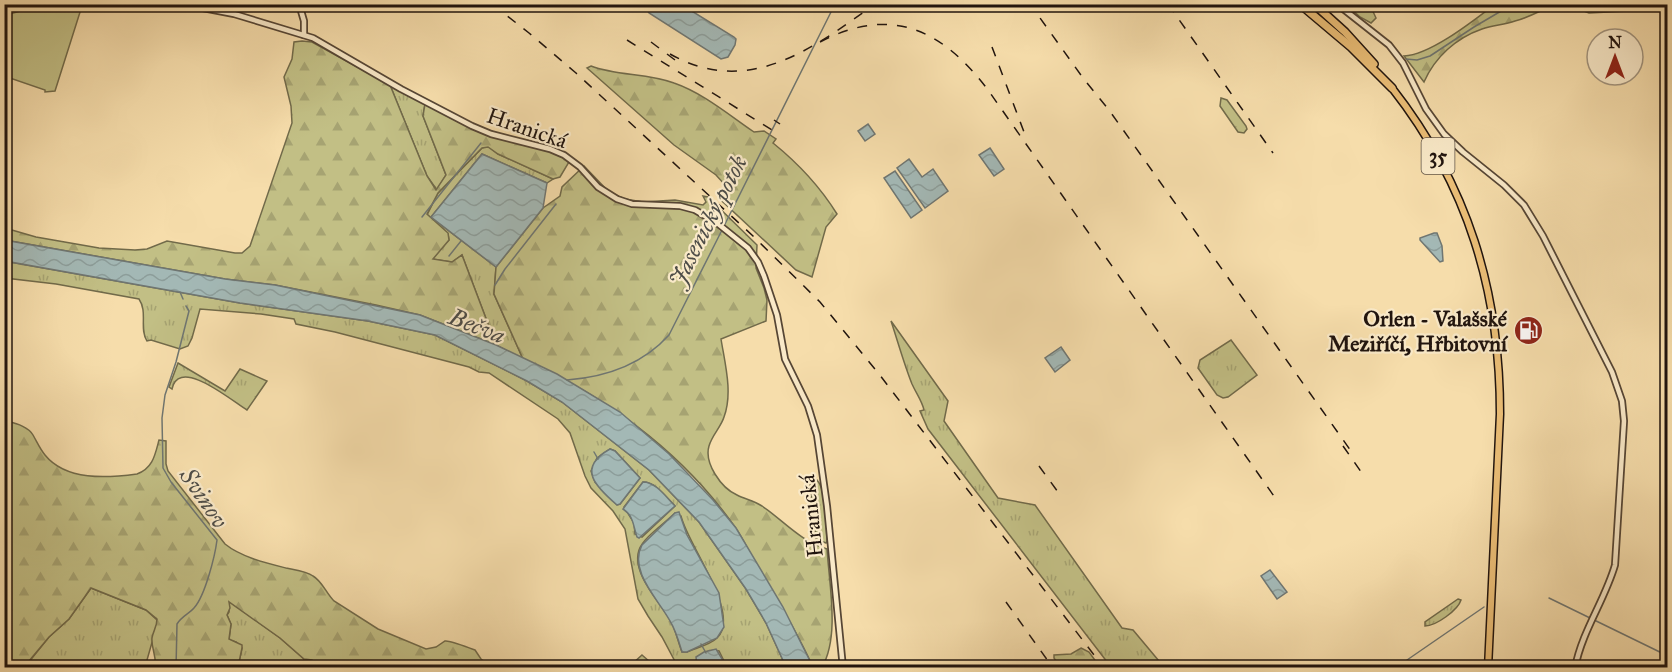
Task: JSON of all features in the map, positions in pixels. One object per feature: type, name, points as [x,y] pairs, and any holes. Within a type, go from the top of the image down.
[{"type":"highway","name":"35","points":[[1300,4],[1352,47],[1392,87]]},
{"type":"highway","name":"35","points":[[1314,4],[1363,51],[1392,87]]},
{"type":"main road","name":"35","points":[[1392,87],[1433,146],[1459,197],[1480,255],[1494,314],[1500,414],[1488,666]]},
{"type":"street","points":[[4,10],[27,4]]},
{"type":"street","name":"Hranická","points":[[182,4],[234,14],[318,41],[401,89],[472,126],[491,134],[564,155],[580,167],[598,187],[617,199],[632,204],[688,208],[701,213],[748,248],[761,268],[775,306],[785,359],[808,406],[818,435],[843,668]]},
{"type":"street","points":[[299,4],[304,35]]},
{"type":"street","points":[[1337,4],[1389,45],[1403,63],[1431,117],[1444,134],[1504,184],[1524,205],[1543,236],[1616,379],[1624,421],[1615,565],[1610,585],[1582,641],[1575,668]]},
{"type":"green space","points":[[1667,4],[1667,9],[1589,13],[1577,5]]},
{"type":"green space","points":[[46,5],[70,5],[70,9],[81,9],[55,91],[45,92],[45,90],[4,76],[5,15]]},
{"type":"green space","points":[[1347,5],[1370,5],[1376,18],[1371,23]]},
{"type":"green space","points":[[1494,5],[1554,5],[1525,18],[1472,33],[1455,43],[1434,64],[1424,82],[1404,56],[1438,44]]},
{"type":"green space","points":[[294,42],[312,42],[390,85],[427,176],[436,190],[446,175],[423,116],[425,104],[476,130],[543,148],[569,162],[560,177],[553,179],[498,154],[488,147],[482,148],[438,193],[427,214],[448,233],[449,240],[433,259],[452,262],[462,255],[496,345],[420,315],[376,305],[275,285],[225,279],[5,240],[5,228],[36,237],[99,248],[147,249],[167,241],[242,253],[250,246],[292,123],[291,106],[284,77],[292,59]]},
{"type":"green space","points":[[591,66],[664,80],[685,87],[754,132],[764,131],[776,139],[773,143],[808,175],[837,214],[826,227],[812,277],[796,270],[722,201],[727,191],[726,186],[716,175],[674,145],[587,68]]},
{"type":"green space","points":[[390,85],[425,104],[423,116],[446,175],[437,190],[427,176]]},
{"type":"green space","points":[[1221,98],[1227,100],[1246,126],[1244,133],[1238,132],[1220,106]]},
{"type":"green space","points":[[488,146],[498,154],[553,179],[547,183],[482,154],[431,217],[496,267],[494,294],[523,359],[496,345],[462,255],[452,262],[432,259],[449,240],[448,234],[427,215],[438,193],[482,148]]},
{"type":"green space","points":[[584,166],[609,192],[625,199],[643,202],[675,200],[703,205],[706,202],[703,196],[708,197],[757,245],[756,268],[767,300],[766,321],[721,339],[728,398],[723,421],[709,446],[709,460],[715,474],[731,492],[762,506],[800,536],[827,549],[832,625],[831,641],[822,667],[813,667],[787,616],[738,532],[691,474],[667,451],[613,409],[554,374],[523,359],[494,294],[496,267],[543,208],[560,196],[562,187]]},
{"type":"green space","points":[[4,261],[240,303],[368,321],[435,335],[527,381],[562,402],[649,470],[699,522],[746,589],[766,623],[786,667],[727,667],[719,651],[712,650],[695,661],[697,667],[678,667],[638,599],[625,529],[613,511],[591,488],[570,433],[558,419],[489,373],[335,332],[296,324],[294,319],[200,309],[188,346],[180,349],[151,340],[147,341],[143,309],[139,299],[56,284],[5,278]],"holes":[[[610,449],[615,451],[640,478],[617,505],[595,482],[591,471],[597,458]],[[643,482],[652,484],[675,506],[642,537],[635,534],[634,523],[624,507]],[[675,513],[681,516],[711,578],[723,613],[723,627],[717,638],[687,652],[682,652],[671,621],[648,587],[639,568],[641,545]]]},
{"type":"green space","points":[[891,321],[948,401],[944,421],[998,498],[1035,505],[1122,628],[1133,630],[1164,667],[1111,667],[928,429],[920,411],[924,410],[923,407],[909,376]]},
{"type":"green space","points":[[1231,340],[1257,375],[1228,397],[1223,398],[1217,395],[1198,368],[1200,360]]},
{"type":"green space","points":[[178,363],[225,391],[240,369],[267,381],[247,410],[219,391],[195,379],[185,377],[177,380],[172,389],[169,387]]},
{"type":"green space","points":[[4,420],[28,429],[43,453],[64,470],[88,476],[137,474],[150,465],[159,440],[166,441],[168,471],[231,549],[254,559],[310,574],[319,581],[334,601],[378,629],[426,649],[436,647],[445,641],[460,644],[475,650],[481,659],[492,667],[321,667],[312,660],[304,659],[280,638],[229,602],[230,608],[227,615],[231,624],[229,639],[242,645],[238,667],[155,667],[152,638],[157,619],[146,610],[91,588],[69,619],[49,637],[24,667],[5,667]]},
{"type":"green space","points":[[817,480],[823,492],[826,543],[816,539],[810,481]]},
{"type":"green space","points":[[91,588],[146,610],[157,620],[145,667],[24,668],[49,637],[69,619]]},
{"type":"green space","points":[[1458,599],[1461,600],[1451,613],[1425,626],[1425,622]]},
{"type":"green space","points":[[229,601],[280,638],[304,659],[303,667],[238,667],[242,648],[236,642],[229,640],[231,624],[227,615]]},
{"type":"green space","points":[[1081,648],[1089,652],[1100,667],[1060,667],[1054,658],[1054,655],[1071,654]]},
{"type":"green space","points":[[642,655],[650,662],[645,667],[639,665],[639,667],[620,667],[632,664]]},
{"type":"water","points":[[648,4],[682,5],[734,37],[735,45],[728,57],[721,59],[649,13],[646,8]]},
{"type":"water","points":[[868,124],[875,134],[865,141],[858,131]]},
{"type":"water","points":[[990,148],[1004,169],[994,176],[979,155]]},
{"type":"water","points":[[482,154],[547,183],[543,208],[496,267],[431,217]]},
{"type":"water","points":[[909,159],[922,177],[933,169],[948,191],[925,208],[897,168]]},
{"type":"water","points":[[895,171],[922,210],[911,218],[884,178]]},
{"type":"water","points":[[1437,233],[1442,246],[1443,261],[1440,262],[1420,240]]},
{"type":"water","points":[[4,240],[225,279],[275,285],[420,315],[496,345],[557,374],[620,412],[669,454],[713,500],[736,528],[783,607],[813,667],[786,667],[766,623],[746,589],[699,522],[649,470],[562,402],[527,381],[435,335],[368,321],[240,303],[5,261]]},
{"type":"water","points":[[1061,347],[1070,360],[1055,372],[1045,358]]},
{"type":"water","points":[[610,449],[615,451],[640,478],[617,505],[597,484],[592,470],[600,456]]},
{"type":"water","points":[[643,482],[656,487],[675,506],[639,538],[631,518],[623,509]]},
{"type":"water","points":[[679,512],[687,535],[719,593],[724,627],[717,638],[687,652],[682,652],[672,625],[647,585],[639,565],[642,545],[675,513]]},
{"type":"water","points":[[1270,570],[1287,592],[1277,599],[1261,576]]},
{"type":"water","points":[[716,649],[727,667],[697,667],[696,657]]},
{"type":"waterway","name":"Jasenický potok","points":[[724,226],[835,4]]},
{"type":"waterway","points":[[1406,59],[1417,60],[1430,56],[1513,4]]},
{"type":"waterway","points":[[422,217],[481,143]]},
{"type":"waterway","points":[[495,285],[556,204]]},
{"type":"waterway","name":"Jasenický potok","points":[[567,380],[596,376],[622,368],[647,354],[669,335],[722,230]]},
{"type":"waterway","points":[[449,256],[461,241]]},
{"type":"waterway","name":"Svinov","points":[[180,292],[183,299]]},
{"type":"waterway","name":"Svinov","points":[[176,668],[177,624],[194,608],[202,595],[217,540],[171,482],[163,468],[162,418],[165,395],[189,311],[186,306]]},
{"type":"waterway","points":[[594,452],[598,459]]},
{"type":"waterway","points":[[1549,598],[1668,656]]},
{"type":"waterway","points":[[1407,660],[1484,607]]},
{"type":"waterway","points":[[701,644],[706,653]]},
{"type":"waterway","points":[[1397,668],[1402,664]]},
{"type":"railway","points":[[492,4],[576,73],[753,236],[820,302],[879,374],[1104,668]]},
{"type":"railway","points":[[670,54],[699,66],[726,71],[753,69],[778,62],[803,51],[875,4]]},
{"type":"railway","points":[[1026,4],[1040,18],[1109,110],[1351,451]]},
{"type":"railway","points":[[1168,4],[1273,153]]},
{"type":"railway","points":[[820,42],[846,31],[870,25],[892,25],[913,29],[933,38],[970,69],[988,90],[1276,499]]},
{"type":"railway","points":[[627,40],[777,133]]},
{"type":"railway","points":[[651,42],[675,60]]},
{"type":"railway","points":[[992,47],[1024,132]]},
{"type":"railway","points":[[774,120],[780,124]]},
{"type":"railway","points":[[1343,446],[1364,476]]},
{"type":"railway","points":[[1039,466],[1058,492]]},
{"type":"railway","points":[[1006,602],[1053,668]]},
{"type":"place","name":"Orlen - Valašské Meziříčí, Hřbitovní","points":[[1528,331]]},
{"type":"water label","name":"Bečva","points":[[477,326]]}]
